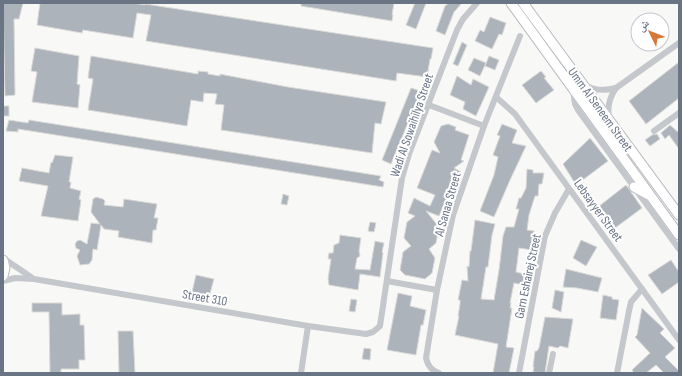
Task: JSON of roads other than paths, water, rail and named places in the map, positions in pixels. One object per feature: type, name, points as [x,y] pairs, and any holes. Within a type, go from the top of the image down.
[{"type":"main road","name":"Umm Al Seneem Street","points":[[511,3],[679,235]]},
{"type":"main road","name":"Umm Al Seneem Street","points":[[523,3],[679,215]]},
{"type":"main road","points":[[634,187],[651,196]]},
{"type":"main road","points":[[3,259],[5,268],[3,276]]},
{"type":"street","name":"Wadi Al Sowaihilya Street","points":[[374,332],[380,326],[402,178],[409,154],[457,30],[463,19],[477,3]]},
{"type":"street","name":"Al Sanaa Street","points":[[439,373],[428,365],[426,358],[437,290],[453,215],[484,126],[520,36]]},
{"type":"street","points":[[583,84],[599,91],[608,91],[616,88],[679,43]]},
{"type":"street","points":[[609,118],[609,103],[616,88]]},
{"type":"street","name":"Umm Al Seneem Street","points":[[573,89],[575,104],[578,110],[679,249]]},
{"type":"street","name":"Lebsayyer Street","points":[[496,97],[515,114],[679,340]]},
{"type":"street","points":[[429,105],[484,126]]},
{"type":"street","points":[[654,131],[679,113]]},
{"type":"street","name":"Garn Eshairej Street","points":[[519,373],[545,236],[555,213],[569,188]]},
{"type":"street","name":"Street 310","points":[[3,259],[34,279]]},
{"type":"street","name":"Street 310","points":[[3,281],[15,278],[34,279],[308,326],[366,334],[374,332]]},
{"type":"street","points":[[387,281],[437,290]]},
{"type":"street","points":[[618,373],[631,302],[642,289]]},
{"type":"street","points":[[301,373],[308,326]]},
{"type":"street","points":[[549,373],[553,354]]}]
